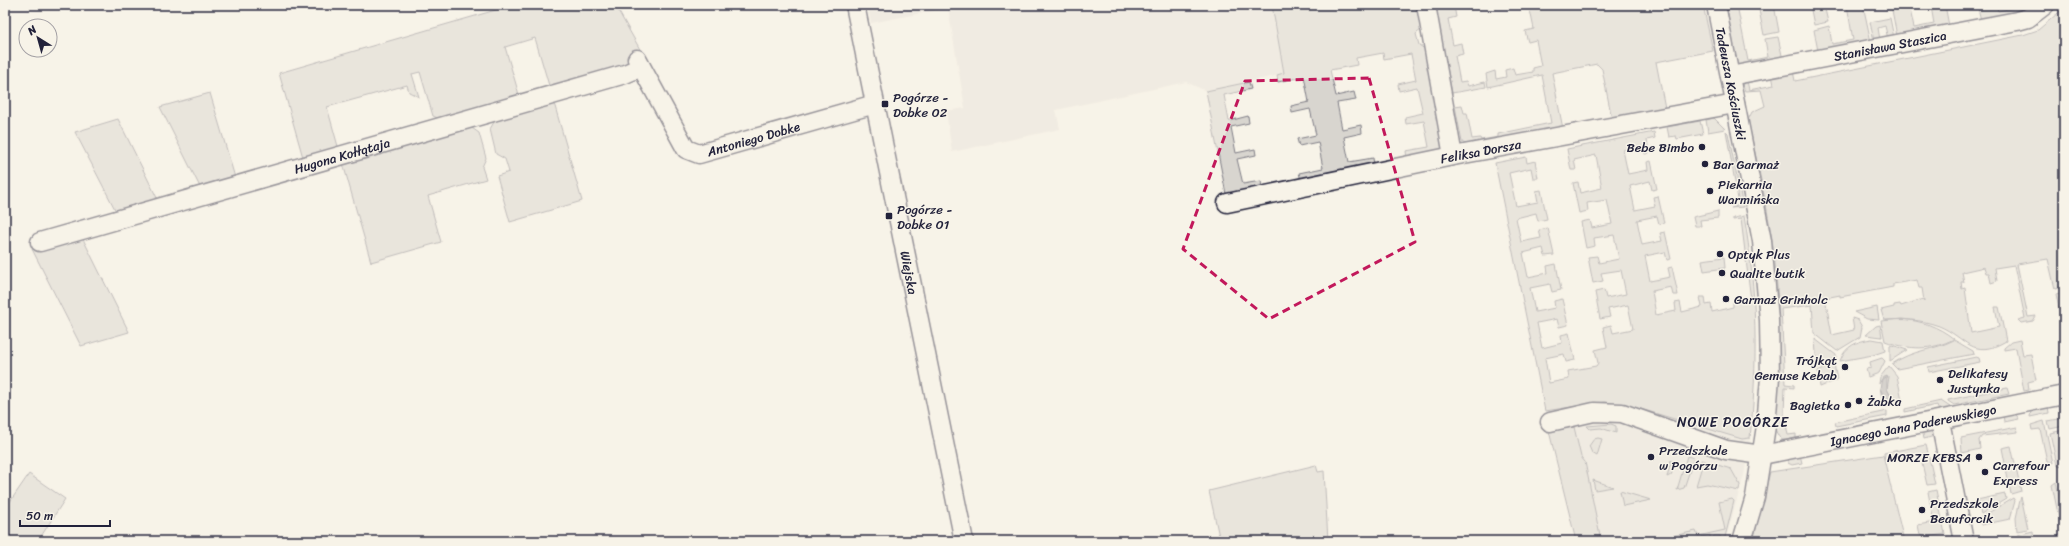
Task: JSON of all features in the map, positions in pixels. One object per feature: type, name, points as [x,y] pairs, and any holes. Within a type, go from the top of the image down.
[{"type":"street","name":"Wiejska","points":[[855,5],[875,104],[915,265],[964,541]]},
{"type":"street","points":[[1426,5],[1453,156]]},
{"type":"street","name":"Tadeusza Kościuszki","points":[[1716,5],[1762,241],[1768,300],[1770,377],[1767,420],[1755,497],[1742,541]]},
{"type":"street","name":"Stanisława Staszica","points":[[1730,76],[2017,21],[2028,18],[2045,5]]},
{"type":"street","name":"Antoniego Dobke","points":[[639,63],[686,149],[699,154],[875,104]]},
{"type":"street","name":"Hugona Kołłątaja","points":[[40,242],[625,74],[639,63]]},
{"type":"street","name":"Feliksa Dorsza","points":[[1227,202],[1453,156],[1735,104]]},
{"type":"street","name":"Ignacego Jana Paderewskiego","points":[[1550,422],[1594,412],[1622,413],[1726,450],[1762,455],[1940,421],[2064,395]]},
{"type":"street","points":[[1940,421],[1964,541]]},
{"type":"highlighted area","points":[[1369,78],[1415,242],[1269,319],[1183,249],[1245,81]]},
{"type":"shaded area","points":[[513,5],[615,5],[646,60],[550,89],[535,38],[505,47],[520,98],[444,121],[433,116],[420,72],[412,74],[419,97],[409,92],[407,85],[327,107],[339,150],[304,161],[279,73]]},
{"type":"shaded area","points":[[867,5],[1272,5],[1284,74],[1206,91],[1186,82],[1056,110],[1060,129],[952,152],[946,111],[965,108],[948,8],[871,23]]},
{"type":"shaded area","points":[[1272,5],[1419,5],[1424,27],[1416,34],[1419,45],[1426,50],[1445,145],[1440,153],[1407,159],[1406,151],[1429,147],[1424,121],[1406,124],[1405,117],[1423,113],[1417,87],[1399,91],[1398,84],[1416,80],[1411,54],[1384,59],[1383,53],[1356,58],[1357,65],[1330,70],[1336,96],[1354,92],[1356,100],[1337,103],[1342,129],[1361,125],[1362,133],[1344,137],[1349,162],[1373,158],[1374,165],[1301,180],[1299,173],[1323,168],[1318,142],[1299,146],[1297,139],[1316,135],[1310,109],[1292,113],[1291,106],[1309,102],[1304,76],[1278,82],[1277,75],[1284,73]]},
{"type":"shaded area","points":[[1435,5],[1445,5],[1446,8],[1454,6],[1456,17],[1448,19],[1453,45],[1461,43],[1463,54],[1455,56],[1460,82],[1466,81],[1468,86],[1485,82],[1486,87],[1452,93]]},
{"type":"shaded area","points":[[1529,5],[1703,5],[1713,51],[1656,62],[1665,108],[1612,119],[1602,69],[1597,64],[1552,73],[1563,129],[1470,147],[1462,142],[1455,106],[1462,105],[1464,113],[1467,113],[1472,139],[1480,138],[1481,140],[1498,137],[1498,134],[1551,123],[1542,75],[1488,87],[1486,74],[1495,71],[1496,79],[1506,77],[1505,70],[1513,68],[1515,75],[1533,72],[1533,68],[1541,66],[1536,40],[1528,42],[1525,31],[1534,29]]},
{"type":"shaded area","points":[[1726,5],[1737,5],[1748,61],[1768,57],[1765,39],[1778,37],[1783,60],[1738,68]]},
{"type":"shaded area","points":[[1758,5],[1774,5],[1779,32],[1764,35]]},
{"type":"shaded area","points":[[1810,5],[1824,5],[1828,22],[1814,25]]},
{"type":"shaded area","points":[[1847,5],[1863,5],[1871,42],[1818,51],[1814,30],[1829,26],[1832,44],[1853,40]]},
{"type":"shaded area","points":[[1891,5],[1909,5],[1914,28],[1934,24],[1931,6],[1945,5],[1949,26],[1897,36]]},
{"type":"shaded area","points":[[1977,5],[1996,5],[1998,11],[2018,7],[2018,5],[2032,5],[2026,10],[1981,20]]},
{"type":"shaded area","points":[[2064,8],[2064,287],[2055,289],[2048,259],[2017,264],[2028,317],[2036,316],[2033,321],[2021,323],[2018,320],[2025,318],[2014,265],[1995,268],[1997,281],[1991,283],[1989,273],[1986,273],[1984,267],[1962,272],[1964,282],[1961,282],[1962,289],[1965,288],[1971,333],[1999,327],[1995,307],[1999,307],[2006,341],[1994,347],[1985,349],[1970,345],[1939,326],[1912,320],[1884,320],[1881,310],[1894,307],[1894,305],[1900,304],[1901,306],[1923,299],[1924,301],[1922,288],[1919,288],[1917,280],[1893,284],[1893,287],[1840,297],[1840,295],[1825,298],[1832,335],[1854,330],[1852,318],[1858,320],[1862,327],[1860,337],[1837,351],[1814,333],[1812,305],[1781,309],[1785,384],[1794,385],[1794,388],[1785,387],[1784,413],[1788,435],[1796,434],[1796,439],[1784,440],[1780,438],[1774,427],[1779,333],[1775,263],[1767,209],[1748,120],[1752,112],[1765,106],[1761,90],[1745,91],[1741,82],[1747,81],[1749,90],[1774,85],[1772,75],[1793,71],[1795,81],[2023,35],[2038,30]]},
{"type":"shaded area","points":[[1890,18],[1894,38],[1888,39],[1885,26],[1878,28],[1880,40],[1874,41],[1870,22]]},
{"type":"shaded area","points":[[1249,82],[1251,89],[1224,95],[1229,121],[1248,116],[1249,123],[1231,127],[1236,153],[1255,149],[1256,155],[1237,159],[1243,184],[1261,181],[1262,187],[1226,194],[1206,91]]},
{"type":"shaded area","points":[[210,93],[236,181],[202,191],[160,107]]},
{"type":"shaded area","points":[[554,103],[582,201],[510,222],[497,176],[509,172],[505,159],[496,154],[490,129],[494,122],[492,119]]},
{"type":"shaded area","points":[[1714,118],[1725,129],[1708,132],[1706,120]]},
{"type":"shaded area","points":[[118,119],[160,204],[118,215],[75,132]]},
{"type":"shaded area","points":[[1700,121],[1703,134],[1677,139],[1676,136],[1669,137],[1667,127]]},
{"type":"shaded area","points":[[473,123],[475,127],[472,128],[479,133],[486,158],[482,167],[486,179],[428,196],[441,242],[371,262],[342,160]]},
{"type":"shaded area","points":[[1726,131],[1728,133],[1743,207],[1731,208],[1739,205]]},
{"type":"shaded area","points":[[1654,132],[1655,138],[1647,140],[1649,153],[1645,154],[1643,146],[1623,150],[1628,174],[1648,170],[1647,162],[1651,161],[1657,189],[1652,190],[1650,181],[1630,186],[1635,210],[1655,206],[1653,197],[1658,196],[1664,223],[1659,224],[1657,216],[1637,220],[1642,245],[1662,241],[1660,233],[1665,232],[1671,259],[1667,260],[1665,252],[1645,256],[1650,281],[1670,277],[1668,268],[1672,267],[1678,295],[1673,295],[1671,287],[1652,291],[1656,315],[1676,311],[1675,303],[1680,302],[1682,312],[1702,307],[1700,297],[1705,297],[1706,305],[1711,304],[1712,312],[1733,307],[1733,302],[1751,300],[1741,219],[1733,220],[1733,218],[1744,216],[1752,271],[1755,327],[1753,410],[1750,438],[1742,439],[1634,407],[1604,402],[1545,411],[1495,163],[1526,157],[1527,163],[1535,161],[1538,178],[1533,178],[1531,168],[1509,173],[1516,206],[1538,202],[1536,191],[1541,190],[1547,219],[1538,221],[1536,213],[1516,218],[1521,242],[1541,238],[1539,230],[1548,228],[1554,255],[1545,256],[1543,248],[1523,253],[1528,277],[1548,273],[1547,266],[1556,264],[1561,290],[1552,292],[1550,284],[1530,288],[1535,312],[1555,308],[1554,301],[1562,299],[1568,325],[1559,327],[1557,319],[1537,323],[1542,348],[1562,343],[1561,335],[1569,333],[1575,360],[1566,362],[1564,354],[1545,358],[1549,383],[1569,379],[1568,371],[1596,366],[1598,363],[1595,350],[1607,347],[1603,327],[1611,325],[1613,333],[1633,329],[1628,305],[1608,309],[1610,317],[1600,319],[1595,292],[1604,290],[1606,298],[1626,294],[1621,270],[1601,273],[1603,281],[1593,283],[1588,257],[1597,256],[1599,263],[1619,259],[1614,235],[1594,238],[1595,246],[1586,248],[1581,222],[1590,220],[1592,228],[1612,224],[1607,200],[1587,203],[1588,211],[1579,213],[1573,183],[1578,182],[1580,193],[1602,188],[1596,155],[1574,160],[1576,170],[1571,170],[1567,149]]},
{"type":"shaded area","points":[[1718,211],[1718,218],[1700,220],[1701,226],[1695,226],[1693,217]]},
{"type":"shaded area","points":[[81,235],[129,332],[81,346],[32,249]]},
{"type":"shaded area","points":[[1724,257],[1725,268],[1704,271],[1702,260]]},
{"type":"shaded area","points":[[2064,292],[2064,329],[2063,330],[2056,294]]},
{"type":"shaded area","points":[[1877,307],[1879,320],[1867,319],[1854,312]]},
{"type":"shaded area","points":[[1902,319],[1929,325],[1948,334],[1954,339],[1937,346],[1920,348],[1903,346],[1885,341],[1881,321]]},
{"type":"shaded area","points":[[1880,325],[1882,337],[1866,335],[1876,326]]},
{"type":"shaded area","points":[[1815,339],[1836,355],[1836,357],[1826,365],[1817,368]]},
{"type":"shaded area","points":[[1872,339],[1883,341],[1885,351],[1873,355],[1840,361],[1848,348],[1852,345],[1861,341]]},
{"type":"shaded area","points":[[1954,340],[1973,351],[1974,354],[1897,369],[1892,364],[1908,355],[1946,344]]},
{"type":"shaded area","points":[[2020,340],[2023,355],[2031,354],[2036,380],[2028,382],[2029,390],[2024,391],[2016,348],[2004,350],[2004,348],[2011,342]]},
{"type":"shaded area","points":[[1892,345],[1907,350],[1890,361],[1890,346]]},
{"type":"shaded area","points":[[1976,357],[1979,358],[1980,362],[1929,372],[1928,367]]},
{"type":"shaded area","points":[[1882,358],[1885,361],[1879,373],[1868,377],[1866,369],[1871,368],[1870,362]]},
{"type":"shaded area","points":[[1834,364],[1837,380],[1820,387],[1818,372]]},
{"type":"shaded area","points":[[1889,366],[1897,376],[1902,400],[1883,403],[1880,388],[1884,397],[1892,398],[1887,389],[1889,377],[1883,377],[1879,384],[1880,377]]},
{"type":"shaded area","points":[[1887,376],[1887,389],[1891,397],[1890,399],[1884,397],[1880,388],[1882,379]]},
{"type":"shaded area","points":[[2007,388],[2009,394],[1954,405],[1948,401],[1948,400]]},
{"type":"shaded area","points":[[1941,401],[1953,409],[1940,415],[1937,405],[1905,412],[1905,409]]},
{"type":"shaded area","name":"Przedszkole w Pogórzu","points":[[1604,402],[1634,407],[1742,439],[1750,438],[1744,475],[1725,541],[1576,541],[1545,411]]},
{"type":"shaded area","points":[[2048,406],[2049,413],[2030,417],[2031,411]]},
{"type":"shaded area","points":[[1887,411],[1887,416],[1836,426],[1835,422]]},
{"type":"shaded area","points":[[2015,413],[2019,419],[2004,422],[2003,414]]},
{"type":"shaded area","points":[[2064,418],[2064,426],[2050,429],[2048,421]]},
{"type":"shaded area","points":[[2044,421],[2053,463],[2047,461],[2040,429],[2032,430],[2031,425]]},
{"type":"shaded area","points":[[1611,424],[1616,426],[1616,433],[1601,428],[1590,429],[1587,426]]},
{"type":"shaded area","points":[[1574,427],[1581,457],[1585,462],[1601,541],[1576,541],[1549,431]]},
{"type":"shaded area","points":[[2017,427],[2018,432],[1982,436],[1979,440],[1980,449],[1962,453],[1961,438]]},
{"type":"shaded area","points":[[1922,429],[1931,429],[1938,435],[1924,439]]},
{"type":"shaded area","points":[[2064,430],[2064,433],[2060,434],[2064,452],[2064,466],[2057,465],[2050,433]]},
{"type":"shaded area","points":[[1594,439],[1602,439],[1597,456],[1592,453],[1589,446]]},
{"type":"shaded area","points":[[1926,445],[1928,453],[1885,461],[1884,453]]},
{"type":"shaded area","points":[[2011,446],[2021,491],[2011,494],[2002,448]]},
{"type":"shaded area","points":[[1800,455],[1802,463],[1792,465],[1788,463],[1787,457]]},
{"type":"shaded area","points":[[1883,455],[1904,541],[1753,541],[1770,472]]},
{"type":"shaded area","points":[[1687,456],[1694,458],[1684,488],[1677,490]]},
{"type":"shaded area","points":[[1929,457],[1935,484],[1927,485],[1921,459]]},
{"type":"shaded area","points":[[1671,460],[1674,468],[1671,475],[1667,477]]},
{"type":"shaded area","points":[[1701,460],[1731,469],[1740,485],[1739,491],[1707,484],[1696,486],[1702,466],[1700,465]]},
{"type":"shaded area","points":[[1316,465],[1318,472],[1324,471],[1328,541],[1220,541],[1209,491]]},
{"type":"shaded area","points":[[29,474],[65,499],[38,541],[5,541],[5,509]]},
{"type":"shaded area","points":[[1593,480],[1613,487],[1595,490]]},
{"type":"shaded area","points":[[2056,482],[2064,522],[2060,523],[2052,485]]},
{"type":"shaded area","points":[[1936,490],[1945,534],[1927,537],[1920,535],[1918,525],[1934,522],[1928,492]]},
{"type":"shaded area","points":[[1620,491],[1651,500],[1623,506]]},
{"type":"shaded area","points":[[2005,494],[2006,499],[1981,514],[1977,500]]},
{"type":"shaded area","points":[[2021,496],[2028,529],[2017,531],[2016,518]]},
{"type":"shaded area","points":[[2013,498],[2015,501],[2010,519],[1981,525],[1980,518]]},
{"type":"shaded area","points":[[1732,499],[1734,501],[1724,541],[1720,541],[1720,536],[1714,536],[1713,541],[1710,541],[1710,535],[1702,537],[1701,541],[1649,541],[1696,531],[1698,536],[1725,530],[1719,502]]},
{"type":"shaded area","points":[[2033,531],[2034,541],[2018,541],[2017,535]]},
{"type":"place","name":"Pogórze - Dobke 02","points":[[885,104]]},
{"type":"place","name":"Bebe Bimbo","points":[[1702,147]]},
{"type":"place","name":"Bar Garmaż","points":[[1705,164]]},
{"type":"place","name":"Piekarnia Warmińska","points":[[1710,191]]},
{"type":"place","name":"Pogórze - Dobke 01","points":[[889,216]]},
{"type":"place","name":"Optyk Plus","points":[[1720,254]]},
{"type":"place","name":"Qualite butik","points":[[1722,273]]},
{"type":"place","name":"Garmaż Grinholc","points":[[1726,299]]},
{"type":"place","name":"Trójkąt Gemuse Kebab","points":[[1845,367]]},
{"type":"place","name":"Delikatesy Justynka","points":[[1940,380]]},
{"type":"place","name":"Żabka","points":[[1859,401]]},
{"type":"place","name":"Bagietka","points":[[1848,405]]},
{"type":"place","name":"Przedszkole w Pogórzu","points":[[1651,457]]},
{"type":"place","name":"MORZE KEBSA","points":[[1979,457]]},
{"type":"place","name":"Carrefour Express","points":[[1985,472]]},
{"type":"place","name":"Przedszkole Beauforcik","points":[[1922,510]]},
{"type":"district","name":"NOWE POGÓRZE","points":[[1733,422]]}]
